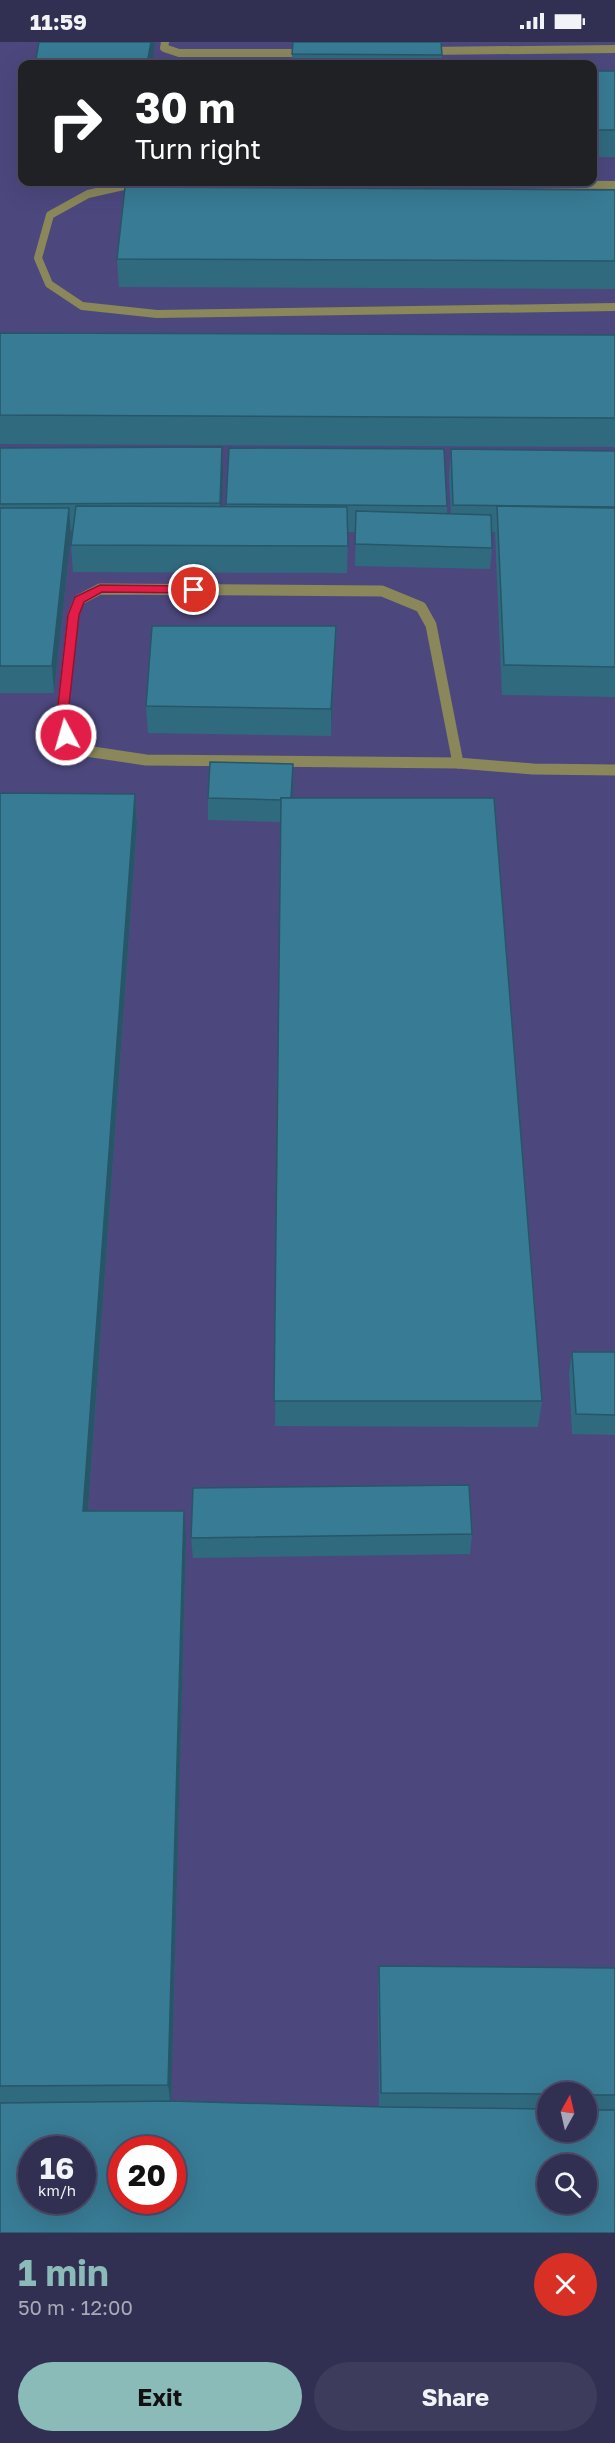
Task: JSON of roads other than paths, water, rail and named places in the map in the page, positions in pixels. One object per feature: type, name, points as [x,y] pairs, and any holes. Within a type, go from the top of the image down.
[{"type":"lane","points":[[165,42],[164,48],[179,53],[316,53]]},
{"type":"lane","points":[[424,51],[615,49]]},
{"type":"lane","points":[[178,60],[179,53]]},
{"type":"lane","points":[[597,185],[615,185]]},
{"type":"lane","points":[[124,186],[88,194],[50,215],[38,258],[49,284],[82,306],[157,314],[615,307]]},
{"type":"lane","points":[[458,763],[432,625],[421,607],[382,591],[100,589],[79,600],[73,615],[62,714],[66,735],[86,751],[146,760],[458,763],[533,769],[615,770]]}]
